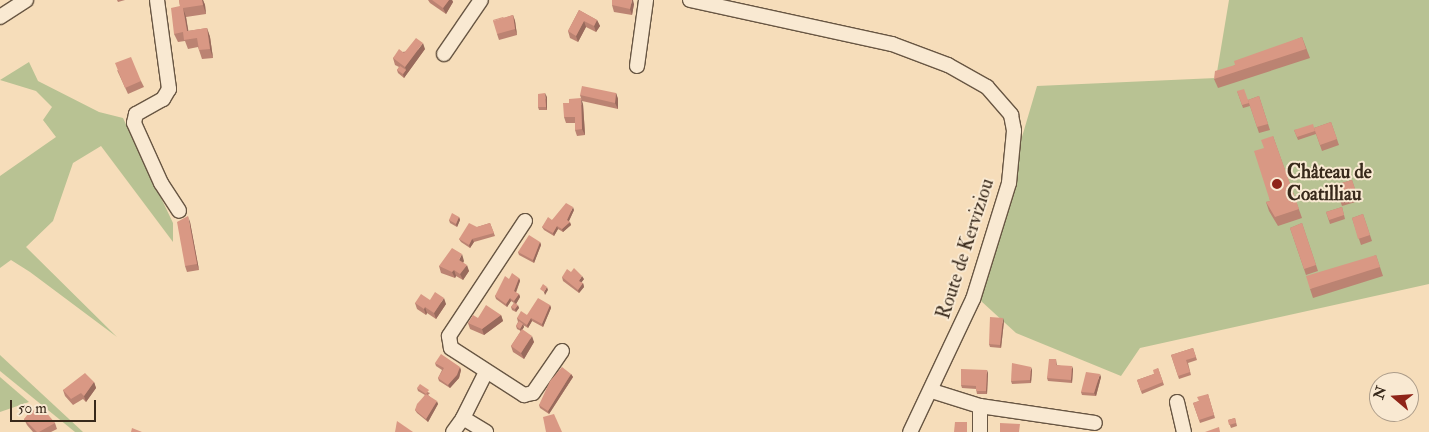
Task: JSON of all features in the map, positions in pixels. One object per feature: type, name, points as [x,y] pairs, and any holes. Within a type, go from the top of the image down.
[{"type":"street","points":[[0,17],[26,0]]},
{"type":"street","points":[[157,0],[169,89],[163,99],[136,114],[134,123],[161,184],[179,211]]},
{"type":"street","points":[[444,54],[481,0]]},
{"type":"street","points":[[637,66],[646,0]]},
{"type":"street","name":"Route de Kerviziou","points":[[690,0],[892,44],[948,65],[987,87],[1011,115],[1014,131],[1009,183],[973,299],[932,391],[910,432]]},
{"type":"street","points":[[525,221],[449,336],[451,348],[486,372],[524,394],[533,393],[562,351]]},
{"type":"street","points":[[453,432],[463,418],[486,372]]},
{"type":"street","points":[[932,391],[980,406],[1095,423]]},
{"type":"street","points":[[1177,402],[1184,432]]},
{"type":"street","points":[[980,406],[980,432]]},
{"type":"street","points":[[463,418],[486,432]]},
{"type":"green space","points":[[1229,0],[1429,0],[1429,284],[1140,348],[1121,376],[1016,333],[981,301],[984,266],[1037,86],[1216,78]]},
{"type":"green space","points":[[29,62],[38,81],[99,112],[123,118],[173,223],[173,242],[101,146],[73,163],[53,221],[26,247],[117,337],[11,260],[0,268],[0,176],[56,137],[43,120],[52,107],[36,91],[0,80]]},
{"type":"green space","points":[[0,355],[83,432],[75,432],[0,371]]},
{"type":"green space","points":[[0,377],[29,402],[0,412]]},
{"type":"building","points":[[179,0],[202,0],[203,5],[183,8],[187,31],[207,28],[210,49],[199,50],[197,38],[184,40],[183,32],[174,34],[171,8],[180,6]]},
{"type":"building","points":[[432,0],[449,0],[443,8]]},
{"type":"building","points":[[612,0],[632,0],[630,9],[612,5]]},
{"type":"building","points":[[579,10],[597,20],[594,26],[584,21],[576,36],[568,31]]},
{"type":"building","points":[[513,15],[515,29],[497,34],[493,21]]},
{"type":"building","points":[[1302,37],[1306,49],[1214,79],[1215,71],[1235,65],[1234,61]]},
{"type":"building","points":[[416,38],[423,43],[405,67],[393,58],[399,49],[404,53]]},
{"type":"building","points":[[131,57],[141,81],[125,88],[115,63]]},
{"type":"building","points":[[400,66],[406,70],[403,74],[397,70]]},
{"type":"building","points":[[582,86],[616,93],[615,103],[580,95]]},
{"type":"building","points":[[1244,89],[1249,103],[1242,105],[1237,91]]},
{"type":"building","points":[[545,93],[546,107],[538,107],[538,94]]},
{"type":"building","points":[[1259,96],[1268,124],[1257,127],[1248,100]]},
{"type":"building","points":[[581,98],[582,129],[575,130],[575,117],[564,117],[563,103],[569,103],[569,99]]},
{"type":"building","points":[[1331,122],[1337,139],[1320,145],[1314,128]]},
{"type":"building","points":[[1313,124],[1315,131],[1297,137],[1294,130]]},
{"type":"building","name":"Château de Coatilliau","points":[[1273,136],[1299,209],[1275,217],[1266,202],[1270,201],[1254,151],[1264,148],[1261,140]]},
{"type":"building","points":[[1352,180],[1357,195],[1340,200],[1335,185]]},
{"type":"building","points":[[566,203],[573,207],[567,220],[570,222],[562,229],[557,226],[553,233],[542,227],[548,217],[552,220]]},
{"type":"building","points":[[1342,207],[1344,215],[1329,220],[1326,212]]},
{"type":"building","points":[[452,213],[459,217],[456,224],[449,220]]},
{"type":"building","points":[[1363,214],[1370,235],[1358,239],[1352,218]]},
{"type":"building","points":[[188,216],[197,264],[185,266],[177,222]]},
{"type":"building","points":[[469,223],[477,227],[490,223],[494,233],[472,239],[469,245],[459,239]]},
{"type":"building","points":[[1302,223],[1316,265],[1304,269],[1290,228]]},
{"type":"building","points":[[529,235],[540,242],[533,260],[518,252]]},
{"type":"building","points":[[452,248],[462,254],[459,260],[467,265],[460,274],[454,270],[452,272],[439,266]]},
{"type":"building","points":[[1376,255],[1380,267],[1310,289],[1306,276]]},
{"type":"building","points":[[574,268],[582,276],[579,281],[583,283],[578,290],[562,277],[567,269],[571,272]]},
{"type":"building","points":[[512,273],[519,278],[514,291],[519,294],[514,301],[510,298],[506,304],[495,296],[505,276],[509,279]]},
{"type":"building","points":[[543,284],[547,287],[544,292],[540,289]]},
{"type":"building","points":[[435,292],[444,298],[434,313],[415,303],[421,294],[430,300]]},
{"type":"building","points":[[538,298],[550,305],[542,324],[531,318],[527,325],[517,318],[521,311],[527,315]]},
{"type":"building","points":[[514,303],[518,305],[515,309],[511,307]]},
{"type":"building","points":[[486,305],[501,315],[482,329],[468,323],[473,315],[478,318]]},
{"type":"building","points":[[990,317],[1003,318],[1000,345],[989,344]]},
{"type":"building","points":[[519,321],[523,324],[520,329],[516,326]]},
{"type":"building","points":[[522,329],[532,336],[521,353],[511,346]]},
{"type":"building","points":[[1193,348],[1196,357],[1186,360],[1190,372],[1178,376],[1171,355]]},
{"type":"building","points":[[441,354],[460,367],[457,375],[448,385],[438,378],[444,368],[435,363]]},
{"type":"building","points":[[1049,359],[1056,359],[1056,365],[1072,366],[1071,380],[1047,378]]},
{"type":"building","points":[[1012,363],[1031,367],[1030,380],[1011,381]]},
{"type":"building","points":[[562,367],[571,374],[548,411],[539,405],[550,381]]},
{"type":"building","points":[[1158,368],[1163,382],[1141,391],[1137,380],[1154,374],[1153,370]]},
{"type":"building","points":[[961,369],[987,370],[986,391],[976,391],[976,386],[961,385]]},
{"type":"building","points":[[1086,372],[1100,374],[1094,393],[1081,392]]},
{"type":"building","points":[[85,373],[94,382],[84,396],[81,393],[71,399],[63,390]]},
{"type":"building","points":[[420,384],[429,390],[426,394],[417,388]]},
{"type":"building","points":[[426,394],[437,401],[426,419],[415,410],[417,404]]},
{"type":"building","points":[[1208,394],[1214,415],[1199,420],[1193,403],[1199,401],[1197,397]]},
{"type":"building","points":[[32,409],[39,415],[45,411],[55,423],[37,432],[24,419]]},
{"type":"building","points":[[554,414],[562,432],[546,432],[543,417]]},
{"type":"building","points":[[1235,418],[1236,423],[1229,425],[1228,420]]},
{"type":"building","points":[[397,421],[413,432],[395,432]]},
{"type":"building","points":[[955,422],[967,422],[967,432],[954,432]]},
{"type":"building","points":[[1000,423],[1020,424],[1019,432],[1000,432]]},
{"type":"building","points":[[1219,427],[1220,432],[1205,432]]},
{"type":"building","points":[[132,428],[142,432],[131,432]]},
{"type":"place","name":"Château de Coatilliau","points":[[1277,184]]}]
